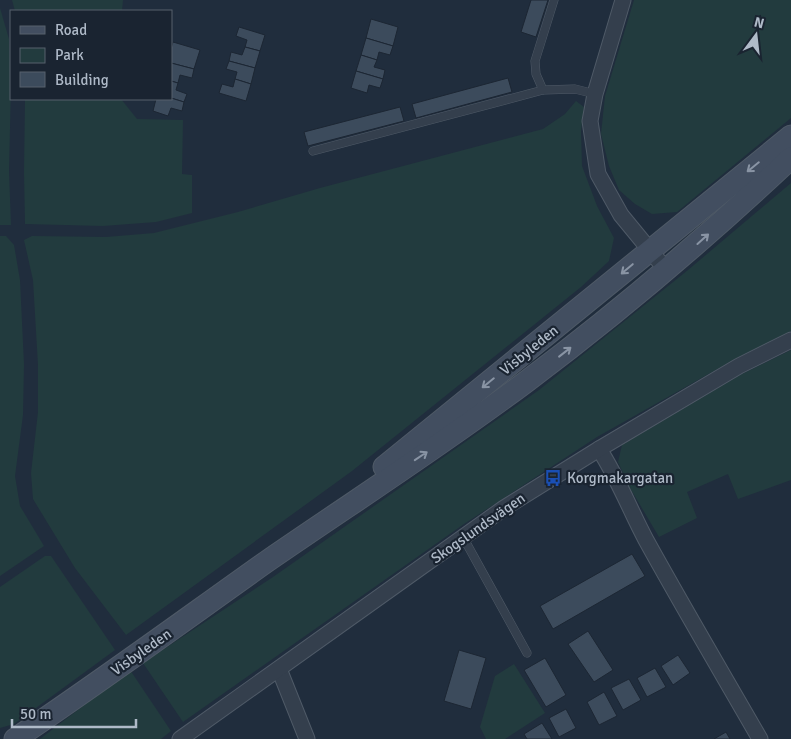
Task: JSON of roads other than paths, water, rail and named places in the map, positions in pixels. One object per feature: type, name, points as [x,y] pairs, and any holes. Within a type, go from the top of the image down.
[{"type":"main road","name":"Visbyleden","points":[[266,563],[791,136]]},
{"type":"main road","name":"Visbyleden","points":[[15,739],[266,563],[452,436],[519,387],[667,271],[791,158]]},
{"type":"street","points":[[623,0],[595,94],[590,122],[598,174],[622,215],[667,271]]},
{"type":"street","name":"Skogslundsvägen","points":[[180,739],[504,508],[739,366],[791,340]]},
{"type":"street","points":[[599,449],[610,466],[645,538],[733,695],[760,739]]},
{"type":"street","points":[[279,669],[307,739]]},
{"type":"lane","points":[[543,90],[536,74],[535,61],[554,0]]},
{"type":"lane","points":[[313,151],[543,90],[575,89],[595,94]]},
{"type":"lane","points":[[463,537],[527,653]]},
{"type":"place","name":"Korgmakargatan","points":[[553,478]]}]
